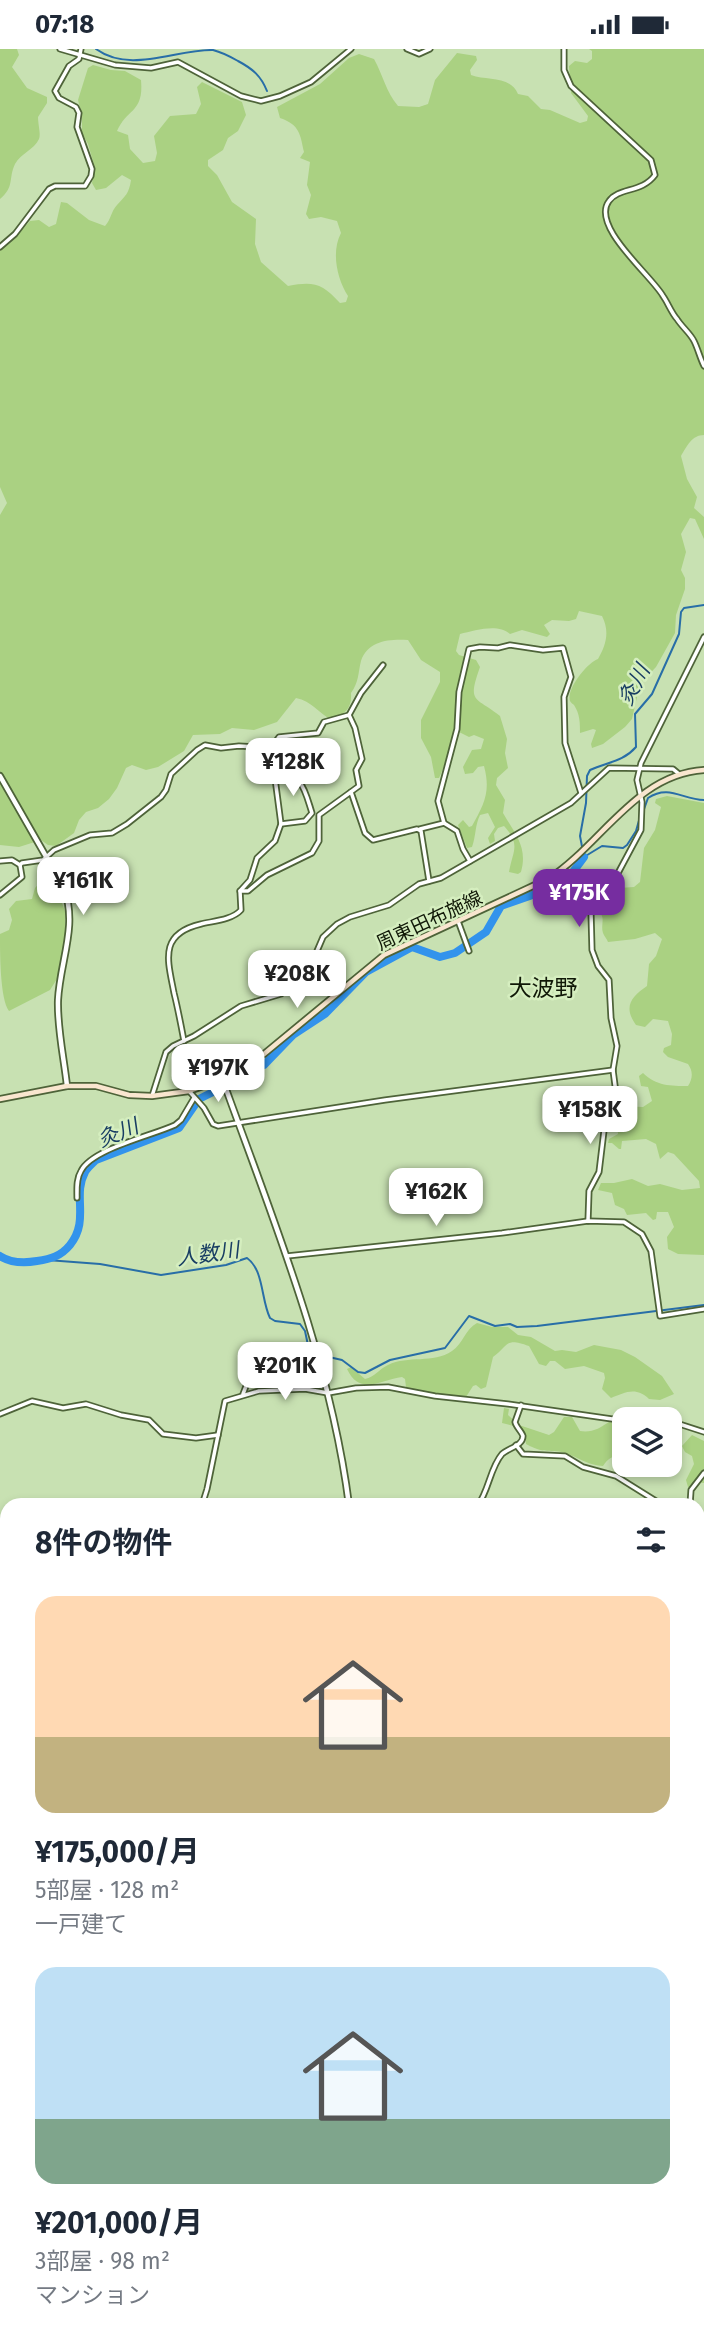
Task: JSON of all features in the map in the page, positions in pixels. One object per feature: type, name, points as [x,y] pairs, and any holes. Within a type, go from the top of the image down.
[{"type":"main road","name":"周東田布施線","points":[[0,1099],[67,1086],[96,1086],[129,1095],[152,1096],[189,1091],[222,1078],[264,1054],[376,960],[540,884],[558,873],[583,851],[641,795],[679,774],[704,770]]},
{"type":"street","points":[[60,49],[115,65],[145,67],[178,62],[241,96],[261,101],[311,82],[351,49]]},
{"type":"street","points":[[0,247],[15,234],[49,189],[55,186],[85,185],[88,182],[92,169],[77,127],[79,113],[76,107],[59,98],[55,91],[64,73],[81,55],[82,49]]},
{"type":"street","points":[[407,49],[419,54],[430,49]]},
{"type":"street","points":[[564,49],[564,70],[571,86],[651,160],[654,175],[650,181],[642,187],[617,194],[610,199],[605,211],[606,219],[628,255],[662,294],[677,320],[694,341],[704,366]]},
{"type":"street","points":[[588,1221],[589,1191],[599,1172],[606,1114],[616,1093],[613,1070],[616,1041],[611,1018],[609,980],[594,959],[591,913],[595,901],[617,875],[641,830],[638,770],[704,637]]},
{"type":"street","points":[[470,861],[457,831],[444,823],[438,801],[457,729],[459,692],[469,649],[510,645],[543,650],[563,648],[571,677],[564,697],[565,743],[582,793]]},
{"type":"street","points":[[184,1041],[167,952],[172,942],[187,928],[239,913],[241,910],[240,891],[250,880],[257,858],[275,841],[281,824],[271,748],[279,737],[315,734],[324,722],[349,715],[361,693],[383,665]]},
{"type":"street","points":[[240,891],[248,891],[267,876],[312,853],[319,841],[319,815],[360,784],[356,769],[362,759],[349,715]]},
{"type":"street","points":[[0,862],[12,860],[20,865],[47,857],[54,850],[90,835],[112,833],[132,821],[161,797],[172,775],[205,745],[221,748],[271,748]]},
{"type":"street","points":[[152,1096],[164,1055],[173,1046],[242,1006],[281,994],[308,972],[315,960],[318,946],[327,932],[350,917],[389,905],[419,884],[441,878],[571,803],[609,768],[673,769],[679,774]]},
{"type":"street","points":[[275,772],[289,773],[300,781],[312,813],[305,821],[281,824]]},
{"type":"street","points":[[0,776],[64,888],[70,911],[58,1000],[67,1086]]},
{"type":"street","points":[[351,792],[365,833],[373,840],[444,823]]},
{"type":"street","points":[[420,829],[429,881]]},
{"type":"street","points":[[0,895],[22,877],[20,865]]},
{"type":"street","points":[[458,921],[468,950]]},
{"type":"street","points":[[189,1091],[215,1126],[613,1070]]},
{"type":"street","points":[[222,1078],[312,1336],[340,1447],[348,1498]]},
{"type":"street","points":[[77,1198],[79,1174],[87,1163],[112,1148],[175,1125],[194,1098]]},
{"type":"street","points":[[285,1256],[588,1221],[624,1222],[647,1240],[653,1259],[660,1316],[704,1309]]},
{"type":"street","points":[[243,1394],[248,1381]]},
{"type":"street","points":[[205,1498],[225,1401],[243,1394],[305,1389],[328,1393],[356,1388],[388,1387],[435,1396],[521,1405],[612,1419]]},
{"type":"street","points":[[0,1414],[32,1401],[63,1408],[86,1404],[149,1420],[163,1434],[196,1438],[218,1436]]},
{"type":"street","points":[[482,1498],[499,1459],[523,1437],[515,1422],[521,1405]]},
{"type":"street","points":[[682,1425],[704,1432]]},
{"type":"street","points":[[516,1445],[523,1454],[565,1456],[587,1468],[616,1476],[651,1498]]},
{"type":"street","points":[[690,1498],[691,1490],[704,1473]]},
{"type":"green space","points":[[0,49],[17,49],[19,55],[12,67],[27,88],[47,97],[47,103],[38,117],[39,139],[15,164],[9,186],[0,199]]},
{"type":"green space","points":[[589,49],[704,49],[704,435],[693,439],[681,456],[687,479],[697,497],[694,508],[704,517],[704,539],[695,519],[690,518],[681,534],[686,552],[681,570],[685,578],[685,589],[676,615],[675,633],[656,667],[640,684],[632,719],[603,744],[592,748],[596,730],[580,733],[579,715],[570,701],[571,690],[579,677],[598,659],[603,649],[606,633],[602,616],[579,611],[576,619],[552,620],[544,625],[550,634],[547,637],[522,630],[510,634],[492,628],[460,634],[456,651],[459,655],[476,660],[480,667],[474,687],[476,698],[500,716],[507,739],[505,753],[508,768],[497,778],[496,785],[505,800],[503,813],[522,848],[521,872],[509,872],[514,843],[504,826],[498,828],[494,834],[495,841],[490,844],[488,838],[495,827],[488,813],[480,815],[472,847],[467,848],[458,825],[463,820],[469,827],[472,826],[483,804],[487,783],[484,766],[478,767],[473,773],[465,774],[463,767],[472,750],[481,749],[484,739],[454,733],[439,778],[435,778],[431,757],[421,738],[421,720],[440,682],[440,672],[421,660],[408,640],[380,642],[364,654],[349,707],[332,720],[296,698],[277,722],[254,730],[232,728],[220,734],[193,735],[184,751],[158,767],[146,770],[132,765],[126,768],[109,799],[98,808],[86,812],[79,820],[74,833],[56,846],[41,840],[19,847],[0,845],[0,515],[7,503],[0,487],[0,249],[9,244],[30,221],[39,220],[49,227],[56,224],[61,202],[67,203],[89,220],[105,226],[115,207],[128,192],[131,180],[122,175],[106,188],[96,190],[92,183],[95,168],[82,133],[78,100],[88,68],[93,65],[125,71],[141,80],[140,99],[117,131],[128,135],[130,149],[143,163],[155,161],[157,153],[154,136],[170,116],[196,114],[201,104],[197,87],[202,82],[242,102],[246,115],[238,131],[228,138],[223,150],[208,160],[208,166],[217,175],[232,202],[256,219],[255,244],[261,262],[288,286],[317,285],[340,303],[346,302],[348,296],[341,282],[336,257],[341,233],[337,221],[321,217],[309,219],[306,214],[311,195],[307,185],[310,162],[300,158],[304,152],[298,131],[292,124],[280,118],[277,107],[320,84],[349,58],[359,54],[374,59],[390,95],[398,106],[419,107],[428,104],[435,80],[457,53],[476,56],[477,60],[470,70],[471,75],[504,81],[518,94],[528,96],[541,109],[580,123],[587,121],[588,116],[571,93],[569,66],[575,61],[587,63],[592,59],[592,51]]},
{"type":"green space","points":[[667,796],[704,803],[704,1255],[678,1254],[668,1249],[667,1237],[674,1227],[668,1212],[657,1212],[656,1219],[653,1220],[646,1213],[627,1215],[624,1209],[615,1205],[612,1193],[598,1190],[601,1183],[632,1179],[648,1186],[660,1184],[682,1190],[700,1188],[699,1181],[674,1154],[668,1152],[660,1159],[656,1144],[646,1139],[622,1141],[621,1149],[608,1143],[609,1139],[618,1134],[616,1111],[622,1106],[643,1107],[652,1101],[648,1087],[641,1086],[639,1076],[643,1073],[658,1083],[682,1086],[688,1086],[692,1077],[688,1064],[668,1057],[663,1052],[664,1048],[671,1045],[672,1034],[668,1021],[653,1019],[645,1027],[636,1025],[630,1013],[633,998],[647,986],[649,964],[656,956],[662,939],[655,933],[635,939],[608,942],[602,930],[602,915],[597,910],[599,905],[611,903],[619,888],[634,887],[640,882],[644,848],[655,830],[661,807],[655,803],[656,799]]},
{"type":"green space","points":[[46,876],[52,877],[65,911],[65,940],[57,979],[50,990],[9,1011],[2,986],[0,934],[9,930],[12,920],[9,909],[16,901],[32,899],[35,888]]},
{"type":"green space","points":[[477,1323],[508,1327],[518,1335],[531,1337],[555,1351],[576,1352],[594,1345],[621,1350],[662,1376],[674,1394],[660,1400],[649,1399],[635,1392],[611,1398],[602,1389],[604,1373],[584,1366],[565,1369],[555,1361],[550,1361],[546,1366],[539,1364],[529,1346],[516,1342],[511,1342],[493,1357],[486,1387],[481,1389],[473,1386],[466,1397],[434,1395],[406,1387],[402,1377],[365,1384],[352,1377],[347,1369],[351,1367],[365,1379],[396,1362],[445,1355],[456,1348]]},
{"type":"green space","points":[[504,1408],[509,1409],[508,1415],[519,1425],[549,1435],[564,1417],[572,1417],[580,1431],[592,1431],[612,1423],[612,1457],[603,1466],[564,1453],[533,1448],[526,1444],[526,1439],[519,1429],[502,1423]]},
{"type":"green space","points":[[692,1435],[704,1441],[704,1483],[694,1482],[688,1487],[686,1480],[694,1464],[692,1456],[685,1452],[682,1446]]},
{"type":"waterway","points":[[96,49],[123,60],[153,59],[213,50],[252,70],[267,91]]},
{"type":"waterway","name":"灸川","points":[[640,817],[636,831],[623,848],[602,846],[584,857],[580,836],[586,803],[587,776],[590,770],[620,759],[636,747],[635,714],[652,694],[679,634],[681,612],[684,608],[704,605]]},
{"type":"waterway","name":"灸川","points":[[643,812],[648,798],[663,792],[704,800]]},
{"type":"waterway","name":"灸川","points":[[232,1084],[251,1069],[264,1065],[293,1035],[325,1014],[366,972],[412,947],[440,957],[455,953],[486,932],[501,906],[564,884],[584,857]]},
{"type":"waterway","name":"灸川","points":[[0,1256],[13,1261],[28,1262],[51,1258],[63,1252],[76,1236],[80,1217],[81,1181],[89,1167],[96,1160],[179,1128],[199,1099],[217,1090]]},
{"type":"waterway","name":"人数川","points":[[47,1260],[100,1264],[161,1275],[226,1265],[247,1258],[256,1270],[270,1318],[300,1324],[305,1331],[309,1350],[315,1353]]},
{"type":"waterway","name":"人数川","points":[[320,1355],[342,1360],[358,1372],[365,1373],[390,1360],[445,1348],[469,1316],[495,1326],[510,1324],[517,1327],[704,1305]]},
{"type":"district","name":"大波野","points":[[543,988]]}]
